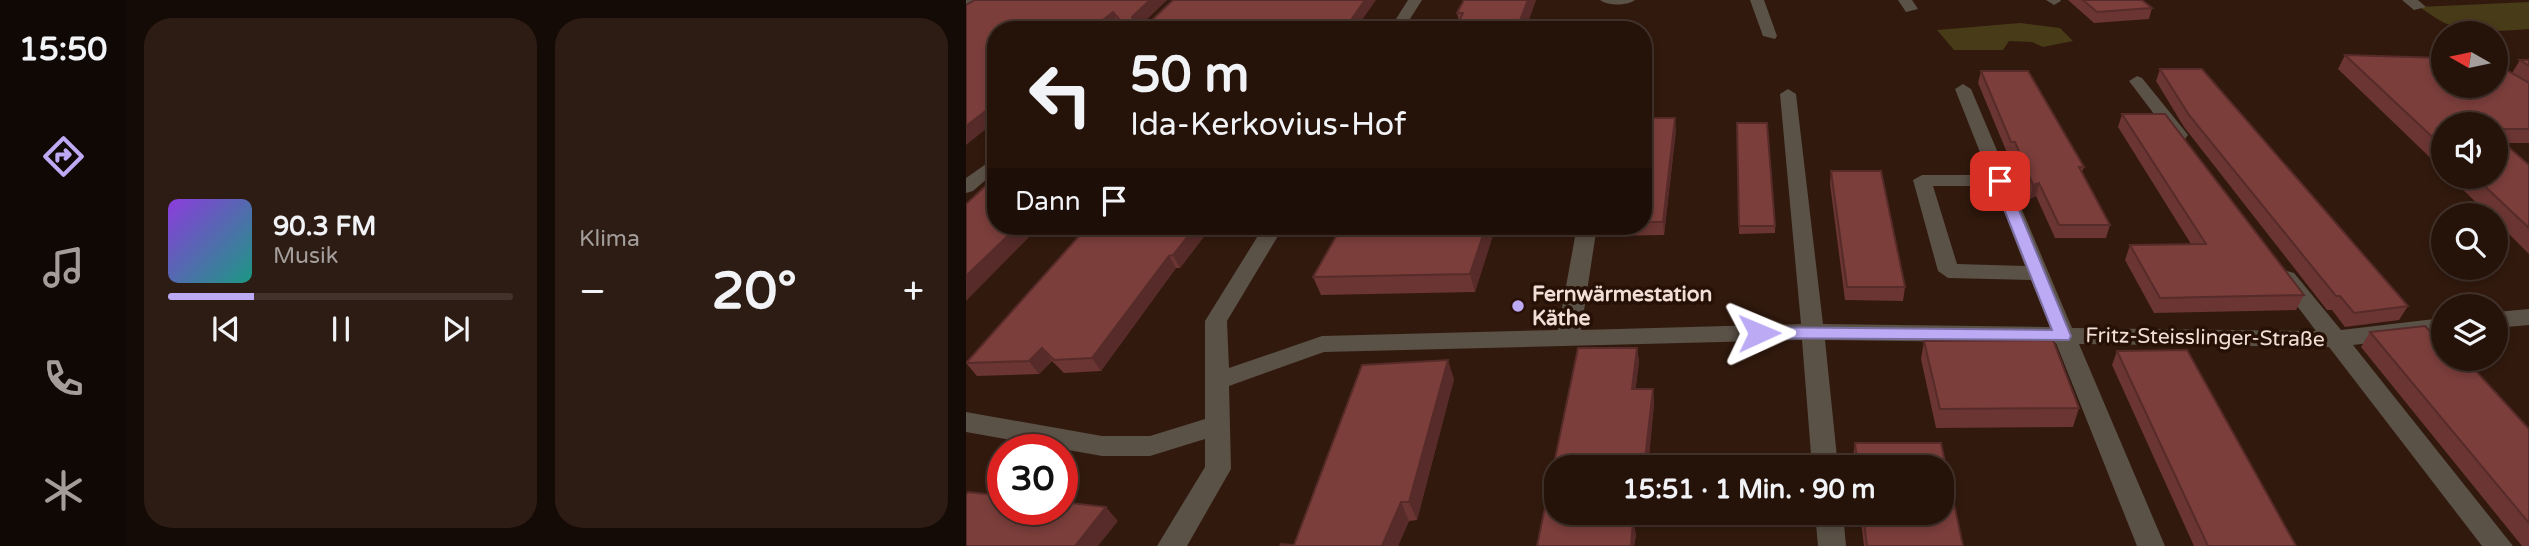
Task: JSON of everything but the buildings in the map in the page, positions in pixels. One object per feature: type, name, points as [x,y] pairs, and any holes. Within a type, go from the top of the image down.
[{"type":"street","points":[[966,3],[971,0]]},
{"type":"street","points":[[1402,21],[1415,0]]},
{"type":"street","points":[[1607,0],[1628,0]]},
{"type":"street","points":[[1757,0],[1770,36]]},
{"type":"street","points":[[2137,81],[2186,146]]},
{"type":"street","points":[[1962,89],[2151,546]]},
{"type":"street","points":[[1788,94],[1814,332],[1824,455]]},
{"type":"street","points":[[966,187],[987,170]]},
{"type":"street","points":[[2000,181],[1922,180],[1948,271],[2037,272]]},
{"type":"street","points":[[1171,546],[1218,468],[1216,321],[1268,235]]},
{"type":"street","points":[[1568,337],[1585,235]]},
{"type":"street","points":[[2276,264],[2499,546]]},
{"type":"street","points":[[2508,319],[2529,317]]},
{"type":"street","name":"Fritz-Steisslinger-Straße","points":[[1217,382],[1322,344],[1814,332],[2334,339],[2431,327]]},
{"type":"street","points":[[966,422],[1102,446],[1150,446],[1217,425]]},
{"type":"street","points":[[1830,525],[1832,546]]},
{"type":"shaded area","points":[[2529,2],[2529,29],[2508,30],[2508,21],[2441,21],[2419,7]]},
{"type":"shaded area","points":[[2020,23],[2060,28],[2073,41],[2043,47],[2032,42],[2009,41],[2003,50],[1954,50],[1937,30]]},
{"type":"place","name":"Fernwärmestation Käthe","points":[[1518,306]]},
{"type":"route","points":[[1759,333],[2063,336],[2000,181]]}]
